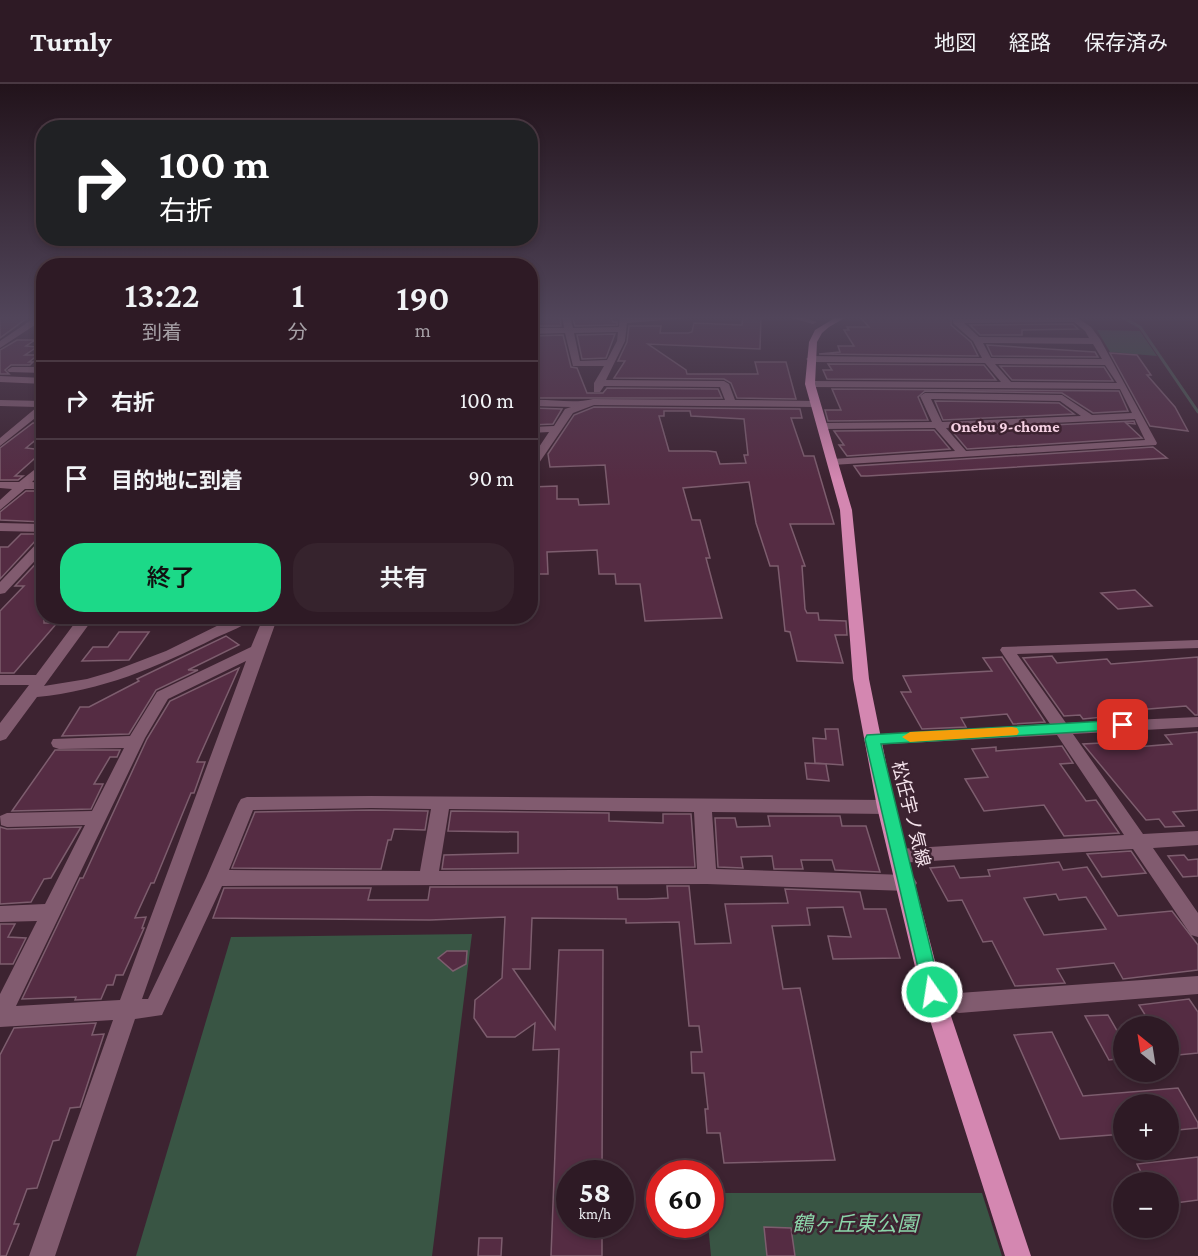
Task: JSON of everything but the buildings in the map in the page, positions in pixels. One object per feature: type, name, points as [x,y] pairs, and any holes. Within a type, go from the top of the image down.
[{"type":"main road","name":"松任宇ノ気線","points":[[810,371],[810,384],[815,404],[846,510],[861,678],[886,807],[907,883],[932,992],[1018,1256]]},
{"type":"street","points":[[593,402],[605,371]]},
{"type":"street","points":[[996,371],[1007,384]]},
{"type":"street","points":[[832,462],[961,452],[1152,443],[1113,371]]},
{"type":"street","points":[[0,379],[36,381]]},
{"type":"street","points":[[599,383],[724,384],[731,402]]},
{"type":"street","points":[[810,384],[1123,386]]},
{"type":"street","points":[[961,452],[938,425],[925,396],[1062,398],[1088,416]]},
{"type":"street","points":[[538,403],[560,402],[579,405]]},
{"type":"street","points":[[538,454],[569,411],[579,405],[593,402],[815,404]]},
{"type":"street","points":[[0,403],[36,405]]},
{"type":"street","points":[[0,443],[36,412]]},
{"type":"street","points":[[822,426],[938,425],[1088,416],[1139,416]]},
{"type":"street","points":[[538,430],[556,429]]},
{"type":"street","points":[[0,506],[36,472]]},
{"type":"street","points":[[0,485],[36,486]]},
{"type":"street","points":[[0,527],[36,528]]},
{"type":"street","points":[[0,590],[36,552]]},
{"type":"street","points":[[0,735],[82,624]]},
{"type":"street","points":[[0,680],[58,692],[110,679],[231,624]]},
{"type":"street","points":[[42,1256],[127,1011],[267,624]]},
{"type":"street","points":[[1198,644],[1007,650],[1198,929]]},
{"type":"street","points":[[257,650],[162,696],[135,742],[0,1016],[154,1008],[216,878],[247,804],[441,803],[886,807]]},
{"type":"street","points":[[872,739],[1198,722]]},
{"type":"street","points":[[59,743],[135,742]]},
{"type":"street","points":[[428,879],[441,803]]},
{"type":"street","points":[[703,806],[707,876]]},
{"type":"street","points":[[7,820],[98,818]]},
{"type":"street","points":[[898,856],[1198,838]]},
{"type":"street","points":[[216,878],[428,879],[707,876],[907,883]]},
{"type":"street","points":[[0,914],[51,912]]},
{"type":"street","points":[[932,992],[958,1003],[1198,985]]},
{"type":"green space","points":[[472,934],[432,1256],[136,1256],[231,937]]},
{"type":"green space","name":"鶴ヶ丘東公園","points":[[724,1193],[982,1193],[1002,1256],[711,1256],[709,1238],[724,1238]]},
{"type":"waterway","points":[[1170,371],[1198,412]]},
{"type":"slow traffic","points":[[910,737],[1012,732]]},
{"type":"district","name":"Onebu 9-chome","points":[[1005,426]]},
{"type":"route","points":[[932,992],[907,883],[886,807],[872,739],[1123,725]]}]
